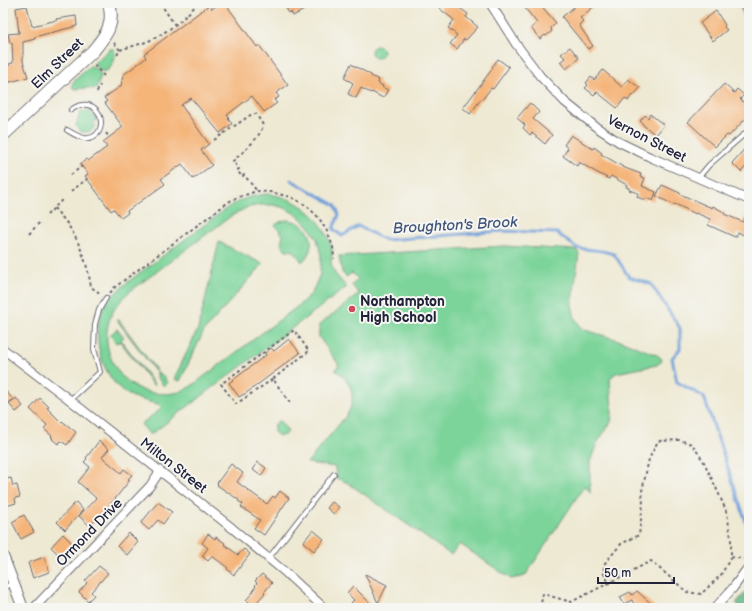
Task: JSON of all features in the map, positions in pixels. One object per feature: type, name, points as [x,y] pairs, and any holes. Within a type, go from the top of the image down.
[{"type":"main road","name":"Elm Street","points":[[3,135],[93,51],[102,40],[112,19],[109,3]]},
{"type":"street","name":"Vernon Street","points":[[490,3],[516,44],[536,71],[565,102],[596,127],[619,142],[650,157],[749,200]]},
{"type":"street","points":[[742,3],[749,13]]},
{"type":"street","name":"Milton Street","points":[[3,349],[232,528],[286,573],[324,608]]},
{"type":"street","name":"Ormond Drive","points":[[34,608],[150,486],[160,471]]},
{"type":"street","points":[[3,556],[23,608]]},
{"type":"street","points":[[715,608],[733,588],[749,566]]},
{"type":"lane","points":[[67,130],[81,137],[89,138],[95,136],[101,125],[100,116],[95,108],[83,104],[71,110]]},
{"type":"lane","points":[[698,178],[709,165],[749,130]]},
{"type":"lane","points":[[70,400],[100,372],[94,349],[95,324],[106,298]]},
{"type":"lane","points":[[268,559],[334,474]]},
{"type":"lane","points":[[3,588],[13,583]]},
{"type":"path","points":[[160,3],[175,25]]},
{"type":"path","points":[[116,55],[120,50],[153,39],[189,14],[198,3]]},
{"type":"path","points":[[114,43],[120,50]]},
{"type":"path","points":[[92,63],[104,76]]},
{"type":"path","points":[[97,92],[100,85]]},
{"type":"path","points":[[214,140],[252,114],[256,114],[263,125],[262,130],[247,148],[233,161],[239,169],[237,170],[242,177],[244,175],[257,192]]},
{"type":"path","points":[[106,133],[109,137]]},
{"type":"path","points":[[71,175],[82,166]]},
{"type":"path","points":[[71,191],[87,179]]},
{"type":"path","points":[[106,298],[115,287],[222,206],[233,199],[257,192],[270,192],[291,197],[307,206],[318,218],[328,233],[333,247],[334,260]]},
{"type":"path","points":[[48,215],[63,199]]},
{"type":"path","points":[[54,208],[70,227],[82,251],[90,276],[91,287],[95,291]]},
{"type":"path","points":[[29,234],[39,223]]},
{"type":"path","points":[[294,328],[310,351],[273,379],[236,404],[221,384],[294,328]]},
{"type":"path","points":[[273,379],[290,403]]},
{"type":"path","points":[[540,608],[543,594],[571,602],[609,583],[651,561],[687,592],[701,594],[721,575],[732,557],[727,513],[704,462],[692,444],[679,440],[658,441],[649,459],[642,491],[643,504],[639,535],[620,544],[605,562],[603,572],[609,583]]},
{"type":"path","points":[[732,557],[749,560]]},
{"type":"green space","points":[[377,46],[381,48],[383,52],[381,56],[377,58],[373,56],[371,52],[373,48]]},
{"type":"green space","points":[[110,49],[114,49],[115,54],[113,64],[106,71],[102,71],[98,69],[94,63]]},
{"type":"green space","points":[[90,66],[101,74],[96,89],[73,88],[73,82]]},
{"type":"green space","points":[[82,111],[90,112],[95,117],[96,122],[92,123],[93,125],[96,125],[89,132],[81,132],[76,127]]},
{"type":"green space","points":[[267,194],[280,196],[291,200],[314,216],[325,231],[329,240],[332,249],[331,265],[334,272],[347,287],[150,435],[141,424],[162,408],[158,404],[144,401],[124,392],[117,386],[110,376],[101,356],[98,338],[98,328],[103,310],[109,299],[129,281],[227,208],[246,198]],"holes":[[[259,205],[273,205],[285,208],[297,215],[309,226],[317,239],[321,255],[320,274],[312,293],[298,306],[190,387],[175,393],[155,393],[142,390],[124,379],[112,362],[107,341],[109,321],[122,299],[231,216],[246,208]]]},
{"type":"green space","points":[[286,220],[294,221],[301,225],[310,235],[310,248],[302,262],[294,251],[286,250],[281,244],[283,235],[275,225]]},
{"type":"green space","points":[[219,242],[263,264],[204,331],[180,381],[174,379],[198,329]]},
{"type":"green space","points":[[504,246],[577,250],[579,253],[572,305],[575,318],[582,329],[625,342],[657,355],[662,361],[657,365],[616,373],[610,378],[612,413],[611,422],[597,443],[590,462],[590,492],[585,485],[525,576],[511,579],[460,544],[451,555],[348,483],[336,478],[335,467],[307,463],[346,416],[352,403],[351,391],[346,379],[335,370],[339,365],[319,337],[319,325],[359,294],[352,285],[358,279],[352,273],[346,277],[342,272],[339,256]]},
{"type":"green space","points":[[118,319],[159,374],[160,373],[168,383],[164,386],[156,376],[158,375],[117,320]]},
{"type":"green space","points":[[117,329],[124,337],[121,340],[155,385],[154,386],[120,341],[116,343],[110,335]]},
{"type":"green space","points":[[280,421],[288,432],[285,435],[279,436],[274,432],[274,425]]},
{"type":"green space","points":[[749,588],[749,608],[741,608],[736,603]]},
{"type":"building","points":[[220,3],[225,3],[257,47],[259,45],[288,85],[276,93],[279,97],[274,100],[277,103],[264,112],[252,96],[227,115],[232,124],[220,133],[191,98],[181,105],[209,144],[201,150],[212,165],[193,179],[182,164],[161,179],[165,184],[127,211],[128,213],[121,218],[114,209],[111,211],[85,176],[88,174],[80,164],[87,159],[88,161],[107,147],[103,142],[123,127],[105,103],[107,101],[104,98],[121,86],[123,75],[146,58],[144,54],[209,5],[212,9]]},
{"type":"building","points":[[283,3],[317,3],[293,16],[291,12],[289,13]]},
{"type":"building","points":[[444,3],[453,3],[468,14],[466,17],[478,27],[466,40],[464,39],[457,49],[450,44],[457,35],[448,28],[454,20],[440,9]]},
{"type":"building","points":[[521,3],[539,3],[556,23],[551,28],[552,31],[540,39],[531,28],[537,23]]},
{"type":"building","points":[[579,3],[598,3],[580,18],[583,21],[579,25],[593,46],[588,49],[562,17]]},
{"type":"building","points":[[27,6],[32,26],[57,20],[56,19],[76,16],[77,26],[34,37],[35,39],[23,42],[23,61],[28,77],[3,84],[3,67],[9,66],[9,64],[13,63],[12,43],[10,43],[8,34],[19,33],[16,8]]},
{"type":"building","points":[[716,11],[727,30],[713,41],[700,23]]},
{"type":"building","points":[[570,47],[579,58],[566,69],[560,62],[565,58],[561,54]]},
{"type":"building","points":[[498,59],[509,67],[493,89],[491,88],[470,114],[463,108]]},
{"type":"building","points":[[351,64],[379,80],[378,83],[388,90],[383,98],[361,88],[356,98],[348,94],[353,83],[344,78]]},
{"type":"building","points":[[603,70],[622,87],[628,79],[640,88],[628,101],[625,98],[617,108],[597,92],[594,95],[585,88],[588,85],[586,83],[591,77],[594,80]]},
{"type":"building","points":[[724,84],[734,93],[737,89],[744,95],[740,99],[749,107],[749,115],[729,136],[727,135],[715,147],[688,122]]},
{"type":"building","points":[[530,103],[539,112],[533,119],[552,135],[545,144],[532,133],[530,135],[523,128],[525,125],[517,118]]},
{"type":"building","points":[[650,114],[664,125],[656,135],[640,121],[645,115],[648,118]]},
{"type":"building","points":[[571,135],[593,149],[594,147],[602,153],[601,154],[625,168],[641,174],[640,177],[645,178],[642,186],[656,192],[653,201],[646,198],[645,200],[637,197],[638,193],[629,190],[629,188],[626,187],[627,185],[611,176],[609,179],[579,162],[577,166],[563,156],[568,148],[564,145]]},
{"type":"building","points":[[749,144],[749,163],[741,172],[732,163]]},
{"type":"building","points":[[662,185],[712,208],[713,206],[725,212],[724,214],[743,222],[749,209],[749,238],[738,232],[735,237],[708,225],[710,219],[675,204],[674,205],[656,196]]},
{"type":"building","points":[[289,339],[300,353],[239,397],[229,383],[266,355],[265,353],[271,348],[274,351]]},
{"type":"building","points":[[3,388],[13,399],[3,408]]},
{"type":"building","points":[[16,398],[23,406],[16,412],[9,404]]},
{"type":"building","points":[[40,398],[49,407],[47,408],[61,422],[62,421],[76,432],[67,445],[61,441],[58,444],[52,439],[52,436],[44,429],[47,425],[30,409]]},
{"type":"building","points":[[99,441],[109,449],[102,457],[121,473],[124,469],[132,475],[128,479],[130,480],[115,499],[90,526],[79,516],[96,498],[78,482],[90,467],[84,462]]},
{"type":"building","points":[[258,462],[266,468],[261,476],[253,470]]},
{"type":"building","points":[[231,464],[243,473],[237,482],[267,504],[273,496],[275,498],[280,491],[289,498],[264,535],[254,528],[260,520],[241,507],[243,504],[238,501],[239,500],[217,485]]},
{"type":"building","points":[[11,478],[13,486],[17,485],[20,497],[15,498],[16,503],[6,506],[3,498],[3,480]]},
{"type":"building","points":[[76,502],[83,510],[65,530],[57,522]]},
{"type":"building","points":[[158,502],[172,512],[163,524],[158,520],[149,530],[141,523]]},
{"type":"building","points":[[332,502],[339,507],[334,514],[327,508]]},
{"type":"building","points":[[24,515],[34,532],[21,539],[12,522]]},
{"type":"building","points":[[313,530],[324,539],[314,551],[303,542]]},
{"type":"building","points":[[129,533],[138,542],[127,555],[117,546]]},
{"type":"building","points":[[63,534],[72,543],[60,556],[51,547]]},
{"type":"building","points":[[208,534],[225,543],[224,544],[238,555],[244,549],[250,554],[234,575],[227,569],[228,568],[212,556],[208,561],[202,556],[208,548],[202,543]]},
{"type":"building","points":[[44,557],[49,572],[33,578],[28,563]]},
{"type":"building","points":[[99,566],[108,573],[91,592],[94,595],[88,601],[79,592],[87,583],[85,581]]},
{"type":"building","points":[[262,574],[272,583],[264,592],[265,593],[254,608],[244,608],[249,602],[246,600],[254,591],[253,590],[257,583],[255,581]]},
{"type":"building","points":[[365,574],[387,585],[378,603]]},
{"type":"building","points":[[353,586],[375,608],[356,608],[351,603],[354,600],[347,593]]},
{"type":"building","points":[[637,591],[656,608],[636,608],[632,600],[624,604],[620,597],[630,592],[632,595]]},
{"type":"waterway","name":"Broughton's Brook","points":[[291,180],[335,205],[339,215],[333,229],[342,236],[358,226],[385,240],[502,231],[557,233],[577,248],[614,254],[629,277],[651,284],[680,328],[680,349],[672,358],[677,382],[704,397],[749,531]]},
{"type":"place","name":"Northampton High School","points":[[352,309]]}]
